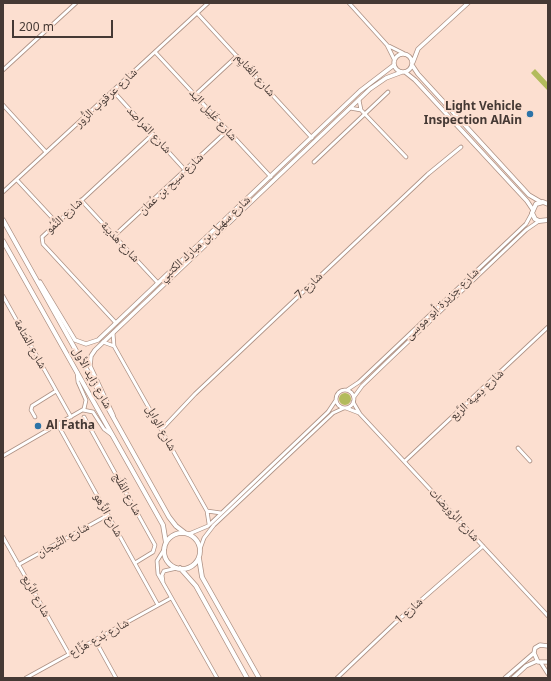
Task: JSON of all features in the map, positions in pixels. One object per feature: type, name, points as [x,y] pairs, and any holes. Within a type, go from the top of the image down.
[{"type":"main road","points":[[545,203],[535,206],[532,211],[535,219],[543,221],[548,225]]},
{"type":"main road","name":"شارع زايد الأول","points":[[3,220],[169,518],[176,526],[187,534]]},
{"type":"main road","name":"شارع زايد الأول","points":[[3,241],[163,525],[165,546]]},
{"type":"main road","points":[[247,678],[196,586],[179,568],[168,561],[165,546],[175,534],[187,534],[197,540],[200,549],[199,558],[202,577],[259,678]]},
{"type":"main road","points":[[179,568],[190,567],[199,558]]},
{"type":"street","points":[[3,70],[76,3]]},
{"type":"street","name":"شارع عرقوب الزُّور","points":[[3,192],[208,3]]},
{"type":"street","points":[[349,3],[387,45],[394,59],[394,65],[397,70],[415,80],[527,201],[532,211]]},
{"type":"street","points":[[394,59],[398,55],[418,49],[468,3]]},
{"type":"street","name":"شارع الغَنايِم","points":[[197,13],[312,138]]},
{"type":"street","points":[[387,45],[405,53],[410,57],[418,74],[529,195],[545,203]]},
{"type":"street","points":[[403,72],[410,69],[418,49]]},
{"type":"street","name":"شارع غَلِيل اليَد","points":[[155,52],[271,177]]},
{"type":"street","points":[[195,95],[237,56]]},
{"type":"street","name":"شارع سهيل بن مبارك الكتبي","points":[[29,267],[78,342],[86,344],[94,342],[271,177],[360,91],[394,65]]},
{"type":"street","name":"شارع سهيل بن مبارك الكتبي","points":[[115,420],[111,406],[90,366],[93,353],[101,343],[349,108],[386,78],[403,72]]},
{"type":"street","name":"شارع المَراصِد","points":[[113,91],[185,170]]},
{"type":"street","points":[[314,162],[388,92]]},
{"type":"street","points":[[359,100],[361,110],[364,114],[406,157]]},
{"type":"street","points":[[3,105],[46,152]]},
{"type":"street","points":[[349,108],[361,110]]},
{"type":"street","name":"شارع سيح بن عُمان","points":[[114,236],[227,131]]},
{"type":"street","name":"شارع النُّمُو","points":[[116,323],[43,244],[43,235],[153,134]]},
{"type":"street","name":"شارع 7","points":[[162,429],[195,394],[428,174],[461,147]]},
{"type":"street","points":[[17,180],[56,222]]},
{"type":"street","name":"شارع هدَيبة","points":[[81,200],[158,283]]},
{"type":"street","name":"شارع جزيرة أبو موسى","points":[[347,390],[359,382],[526,224],[532,211]]},
{"type":"street","name":"شارع جزيرة أبو موسى","points":[[354,397],[362,386],[526,230],[543,221]]},
{"type":"street","name":"شارع المَتامة","points":[[3,296],[71,417]]},
{"type":"street","name":"شارع دِمية الرَّبع","points":[[404,461],[548,328]]},
{"type":"street","name":"شارع الوابِل","points":[[113,332],[114,346],[207,511],[209,524]]},
{"type":"street","points":[[101,343],[114,346]]},
{"type":"street","points":[[3,456],[83,410],[86,406],[86,400],[78,382],[76,372]]},
{"type":"street","points":[[187,534],[199,531],[222,512],[328,412],[336,400],[339,392],[347,390],[354,397],[353,402],[345,408],[333,413],[214,525],[207,534],[200,549]]},
{"type":"street","points":[[35,417],[31,410],[32,406],[56,391]]},
{"type":"street","points":[[336,400],[339,406],[345,408]]},
{"type":"street","name":"شارع الرُّويضات","points":[[353,402],[360,414],[548,616]]},
{"type":"street","name":"شارع الرُّويضات","points":[[345,408],[360,414]]},
{"type":"street","points":[[83,410],[93,412],[104,429],[112,435]]},
{"type":"street","name":"شارع الفَلَج","points":[[84,417],[155,545],[153,552],[135,563]]},
{"type":"street","name":"شارع الزَّهو","points":[[58,425],[158,605]]},
{"type":"street","points":[[518,448],[530,461]]},
{"type":"street","points":[[207,511],[216,513],[222,512]]},
{"type":"street","name":"شارع التِّيجان","points":[[18,565],[108,515]]},
{"type":"street","name":"شارع الرِّيع","points":[[3,537],[69,654]]},
{"type":"street","points":[[165,546],[158,557],[156,566],[158,574],[217,678]]},
{"type":"street","name":"شارع 1","points":[[337,678],[396,622],[482,546]]},
{"type":"street","points":[[164,583],[162,575],[164,571],[179,568]]},
{"type":"street","name":"شارع بَدع هَزَّاع","points":[[26,678],[171,598]]},
{"type":"street","points":[[95,640],[116,678]]},
{"type":"street","points":[[506,678],[534,653],[537,646],[548,642]]},
{"type":"street","points":[[542,644],[548,646]]},
{"type":"street","points":[[534,653],[548,674]]},
{"type":"street","points":[[513,678],[526,666],[539,662],[548,662]]},
{"type":"green space","points":[[535,69],[548,83],[548,91],[531,73]]},
{"type":"green space","points":[[343,393],[347,393],[351,399],[347,405],[343,405],[339,401],[339,397]]},
{"type":"place","name":"Light Vehicle Inspection AlAin","points":[[530,114]]},
{"type":"place","name":"Al Fatha","points":[[38,426]]}]
